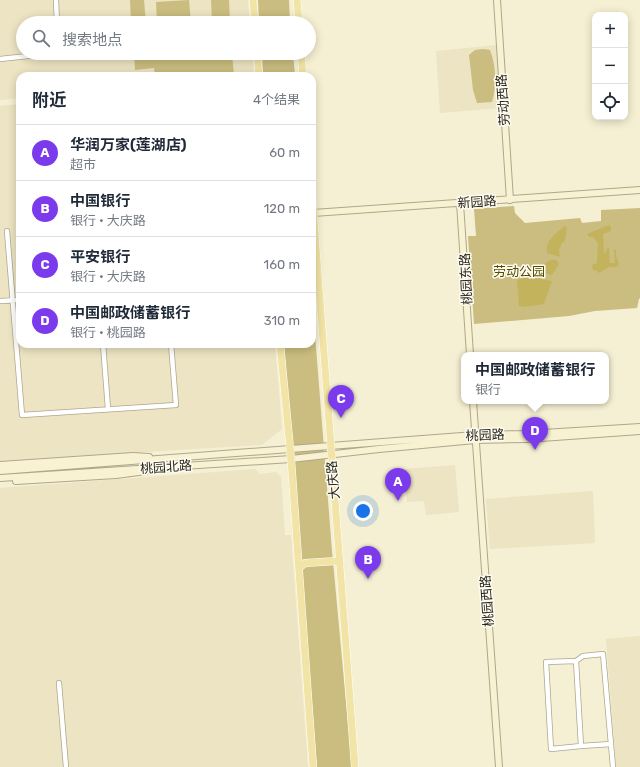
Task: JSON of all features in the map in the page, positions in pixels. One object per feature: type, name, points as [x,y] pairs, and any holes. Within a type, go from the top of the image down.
[{"type":"main road","points":[[253,0],[254,16]]},
{"type":"main road","points":[[296,1],[298,16]]},
{"type":"main road","points":[[259,60],[260,72]]},
{"type":"main road","points":[[302,60],[303,72]]},
{"type":"main road","name":"大庆路","points":[[316,249],[355,767]]},
{"type":"main road","points":[[316,288],[319,292]]},
{"type":"main road","points":[[280,348],[291,459],[313,767]]},
{"type":"main road","points":[[298,558],[301,561],[304,561],[337,558],[340,555]]},
{"type":"main road","points":[[299,568],[305,563],[337,561],[340,564]]},
{"type":"street","points":[[56,0],[57,16]]},
{"type":"street","name":"劳动西路","points":[[497,0],[510,200]]},
{"type":"street","points":[[0,59],[16,57]]},
{"type":"street","name":"新园路","points":[[316,213],[640,190]]},
{"type":"street","name":"桃园东路","points":[[460,203],[470,352]]},
{"type":"street","points":[[7,231],[16,346]]},
{"type":"street","points":[[0,301],[16,300]]},
{"type":"street","points":[[16,348],[22,415],[176,405],[171,348]]},
{"type":"street","points":[[102,348],[108,409]]},
{"type":"street","points":[[473,404],[475,438]]},
{"type":"street","name":"桃园路","points":[[330,450],[526,434],[640,427]]},
{"type":"street","name":"桃园路","points":[[475,438],[527,439],[640,431]]},
{"type":"street","name":"桃园西路","points":[[475,438],[499,767]]},
{"type":"street","name":"桃园北路","points":[[0,471],[289,450],[330,450]]},
{"type":"street","name":"桃园北路","points":[[0,478],[291,459],[330,450]]},
{"type":"street","points":[[0,465],[133,456],[172,458]]},
{"type":"street","points":[[0,482],[135,474],[167,467]]},
{"type":"street","points":[[611,744],[551,749],[546,662],[576,661],[583,656],[603,654],[611,744],[613,767]]},
{"type":"street","points":[[576,661],[581,746]]},
{"type":"street","points":[[60,683],[66,767]]},
{"type":"shaded area","points":[[0,0],[248,0],[249,16],[16,16],[16,60],[253,60],[254,72],[16,72],[16,98],[0,100]]},
{"type":"shaded area","points":[[497,45],[501,108],[440,113],[436,51]]},
{"type":"shaded area","points":[[16,104],[16,348],[275,348],[282,429],[262,445],[0,461],[0,106]]},
{"type":"shaded area","points":[[609,225],[611,227],[611,231],[603,234],[604,253],[606,253],[607,248],[609,248],[610,263],[615,263],[614,249],[616,250],[616,256],[619,264],[616,267],[609,267],[599,273],[596,270],[593,270],[592,265],[597,263],[598,243],[593,237],[589,237],[587,234]]},
{"type":"shaded area","points":[[564,226],[567,227],[565,241],[562,243],[559,250],[560,257],[547,253],[549,241]]},
{"type":"shaded area","points":[[550,260],[556,260],[559,264],[552,275],[540,272],[543,265]]},
{"type":"shaded area","points":[[529,277],[552,281],[544,304],[524,307],[519,306],[517,280]]},
{"type":"shaded area","points":[[455,465],[459,512],[426,515],[424,501],[407,502],[404,469]]},
{"type":"shaded area","points":[[255,469],[260,474],[276,472],[281,477],[285,535],[291,535],[308,767],[0,767],[0,488]]},
{"type":"shaded area","points":[[593,491],[595,543],[490,549],[486,499]]},
{"type":"shaded area","points":[[640,636],[640,767],[616,767],[606,639]]},
{"type":"green space","points":[[130,0],[144,0],[145,16],[131,16]]},
{"type":"green space","points":[[189,0],[190,16],[157,16],[156,2]]},
{"type":"green space","points":[[211,0],[229,0],[230,16],[212,16]]},
{"type":"green space","points":[[258,0],[289,0],[290,16],[259,16]]},
{"type":"green space","points":[[475,50],[490,50],[494,62],[495,89],[492,102],[477,103],[473,90],[469,55]]},
{"type":"green space","points":[[134,60],[233,60],[234,72],[154,72],[154,68],[135,70]]},
{"type":"green space","points":[[262,60],[294,60],[295,72],[263,72]]},
{"type":"green space","name":"劳动公园","points":[[514,206],[515,213],[525,223],[580,218],[582,223],[601,221],[601,210],[640,208],[640,298],[637,308],[595,311],[569,316],[474,324],[468,236],[476,236],[474,209]]},
{"type":"green space","points":[[316,347],[332,551],[352,767],[317,767],[284,348]]},
{"type":"place","name":"平安银行","points":[[341,418]]},
{"type":"place","name":"中国邮政储蓄银行","points":[[535,450]]},
{"type":"place","name":"华润万家(莲湖店)","points":[[398,501]]},
{"type":"place","name":"中国银行","points":[[368,579]]}]
